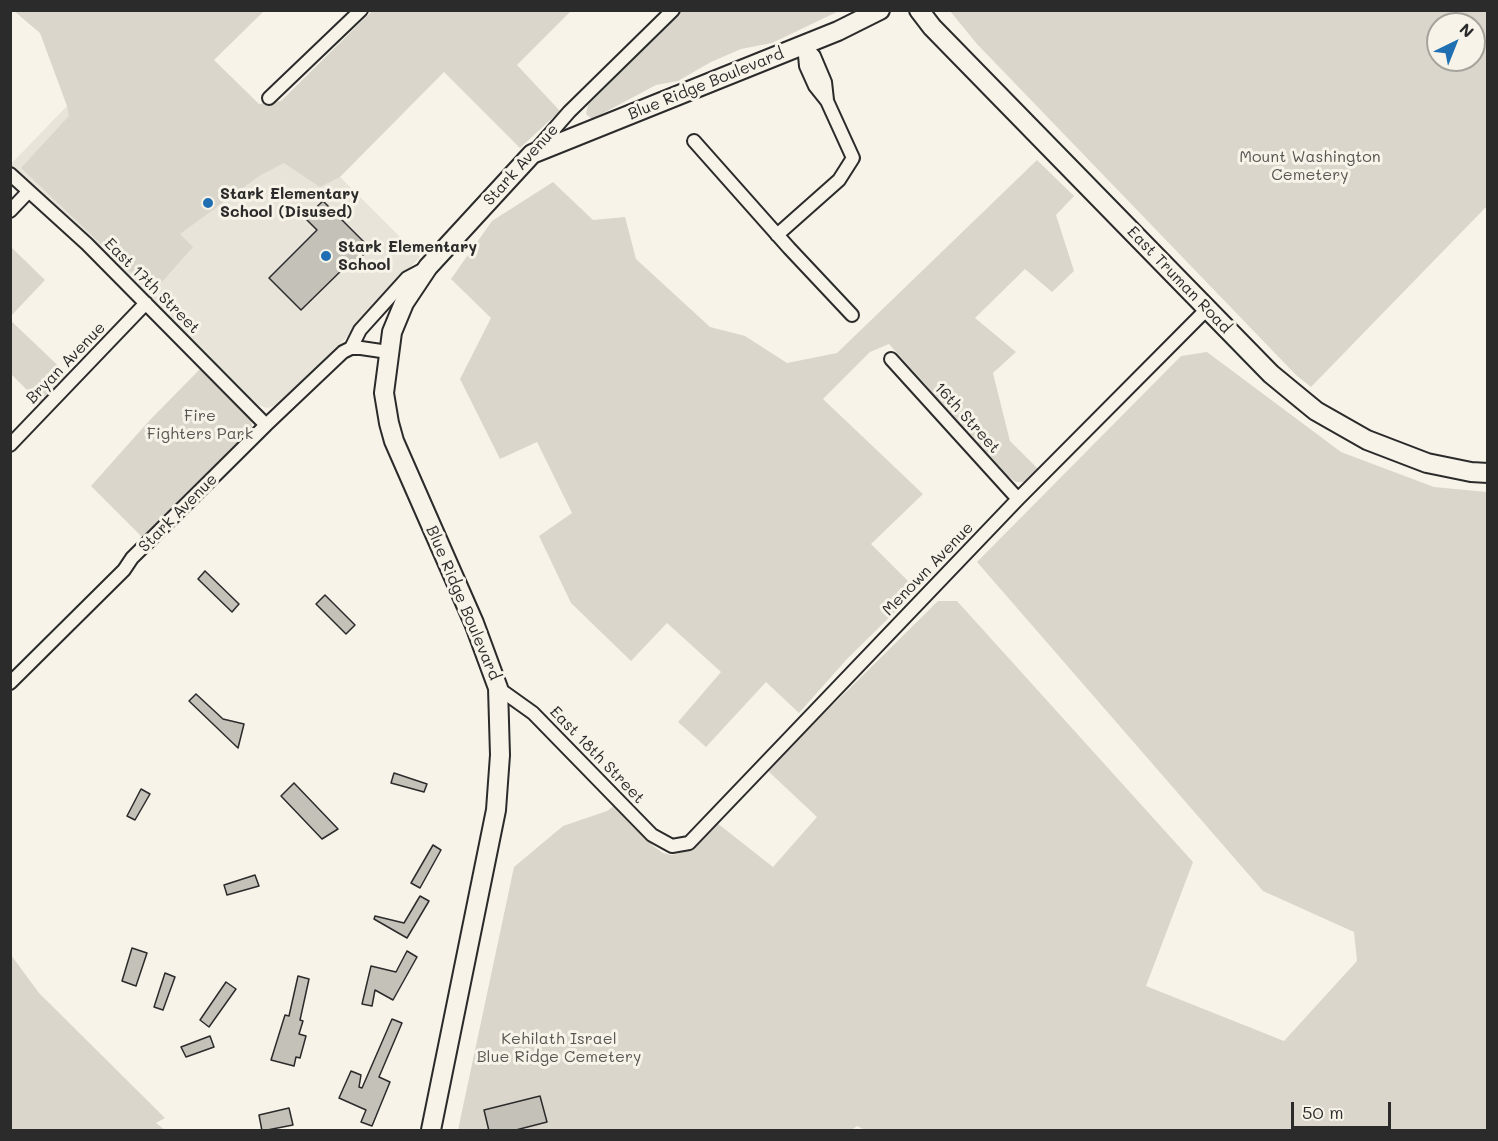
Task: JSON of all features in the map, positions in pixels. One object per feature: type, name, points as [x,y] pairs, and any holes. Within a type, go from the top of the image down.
[{"type":"main road","name":"East Truman Road","points":[[919,10],[932,27],[1271,374],[1316,411],[1367,440],[1427,463],[1488,473]]},
{"type":"main road","name":"Blue Ridge Boulevard","points":[[532,154],[804,45],[876,13]]},
{"type":"main road","name":"Stark Avenue","points":[[428,267],[532,154]]},
{"type":"main road","name":"Blue Ridge Boulevard","points":[[428,267],[404,303],[392,332],[384,393],[394,441],[474,623],[498,688],[500,755],[496,810],[431,1131]]},
{"type":"street","points":[[269,99],[362,10]]},
{"type":"street","name":"Stark Avenue","points":[[532,154],[569,112],[673,10]]},
{"type":"street","points":[[777,235],[839,180],[853,158],[827,101],[815,86],[806,66],[804,45]]},
{"type":"street","points":[[694,141],[852,315]]},
{"type":"street","name":"East 17th Street","points":[[10,174],[87,244],[266,425]]},
{"type":"street","points":[[10,211],[29,191]]},
{"type":"street","name":"Stark Avenue","points":[[10,683],[266,425],[343,352],[351,348],[360,330],[407,279],[428,267]]},
{"type":"street","name":"Bryan Avenue","points":[[10,445],[146,303]]},
{"type":"street","name":"Menown Avenue","points":[[672,846],[689,843],[1018,499],[1207,309]]},
{"type":"street","points":[[351,348],[388,352]]},
{"type":"street","name":"16th Street","points":[[891,359],[1018,499]]},
{"type":"street","name":"East 18th Street","points":[[498,688],[533,713],[652,835],[672,846]]},
{"type":"shaded area","name":"Stark Elementary School (Disused)","points":[[154,16],[261,119],[272,109],[420,257],[360,319],[347,337],[278,405],[267,408],[258,405],[157,304],[10,165]]},
{"type":"green space","points":[[683,10],[839,11],[772,43],[741,49],[711,62],[678,81],[656,85],[592,119],[586,114],[588,105]]},
{"type":"green space","points":[[14,11],[264,11],[214,60],[259,104],[281,101],[372,11],[571,11],[517,65],[560,111],[520,148],[444,72],[340,177],[320,187],[284,163],[259,176],[180,234],[193,247],[160,284],[143,284],[21,168],[69,116],[40,33]]},
{"type":"green space","name":"Mount Washington Cemetery","points":[[950,11],[1487,11],[1487,206],[1311,387],[1296,375],[977,44]]},
{"type":"green space","points":[[1037,160],[1074,196],[1056,215],[1074,271],[1052,292],[1025,269],[975,318],[1016,352],[993,373],[1010,441],[1039,470],[1025,482],[1016,482],[889,344],[870,352],[823,399],[923,494],[871,544],[917,590],[847,659],[799,713],[766,682],[706,747],[678,722],[721,672],[667,623],[631,661],[571,603],[539,536],[572,513],[537,442],[500,459],[460,379],[491,318],[451,279],[492,221],[553,182],[593,220],[625,217],[636,259],[710,327],[745,336],[787,363],[837,353]]},
{"type":"green space","points":[[10,246],[45,280],[11,316],[10,316]]},
{"type":"green space","points":[[10,320],[68,375],[41,404],[11,374]]},
{"type":"green space","name":"Kehilath Israel Blue Ridge Cemetery","points":[[1207,352],[1341,452],[1434,487],[1487,492],[1487,1130],[865,1130],[857,1126],[852,1130],[458,1130],[514,867],[563,826],[607,811],[615,805],[653,846],[663,853],[672,855],[683,852],[717,823],[773,867],[817,817],[767,770],[938,601],[957,601],[1193,862],[1146,986],[1284,1041],[1357,961],[1354,932],[1263,891],[977,562],[1181,356]]},
{"type":"green space","name":"Fire Fighters Park","points":[[201,368],[251,419],[252,427],[247,435],[143,538],[91,486],[149,421]]},
{"type":"green space","points":[[11,955],[39,993],[165,1118],[156,1123],[165,1130],[11,1130]]},
{"type":"building","name":"Stark Elementary School","points":[[323,201],[370,248],[350,268],[347,265],[301,310],[269,278],[317,230],[305,218]]},
{"type":"building","points":[[205,571],[239,604],[232,612],[198,579]]},
{"type":"building","points":[[325,595],[355,625],[346,634],[316,604]]},
{"type":"building","points":[[196,694],[223,719],[244,724],[238,748],[189,701]]},
{"type":"building","points":[[394,773],[427,784],[424,792],[391,783]]},
{"type":"building","points":[[294,783],[338,829],[322,839],[281,796]]},
{"type":"building","points":[[141,789],[150,794],[135,820],[127,816]]},
{"type":"building","points":[[433,845],[441,850],[420,888],[411,883]]},
{"type":"building","points":[[255,875],[259,886],[227,895],[224,885]]},
{"type":"building","points":[[420,896],[429,901],[407,938],[374,919],[375,916],[404,923]]},
{"type":"building","points":[[132,948],[147,953],[136,986],[122,981]]},
{"type":"building","points":[[407,951],[417,957],[393,1000],[375,990],[372,1006],[362,1004],[371,966],[396,972]]},
{"type":"building","points":[[165,973],[175,977],[163,1010],[154,1007]]},
{"type":"building","points":[[298,976],[309,979],[299,1034],[306,1036],[300,1058],[296,1057],[294,1066],[271,1060],[285,1015],[289,1016]]},
{"type":"building","points":[[226,982],[236,989],[209,1027],[200,1020]]},
{"type":"building","points":[[392,1019],[402,1023],[379,1077],[390,1082],[372,1126],[361,1122],[366,1110],[339,1098],[351,1071],[361,1075],[359,1087],[362,1088]]},
{"type":"building","points":[[210,1036],[214,1047],[186,1057],[181,1047]]},
{"type":"building","points":[[540,1096],[547,1122],[512,1131],[489,1131],[484,1110]]},
{"type":"building","points":[[289,1108],[293,1125],[262,1131],[259,1115]]},
{"type":"place","name":"Stark Elementary School (Disused)","points":[[208,203]]},
{"type":"place","name":"Stark Elementary School","points":[[326,256]]}]
